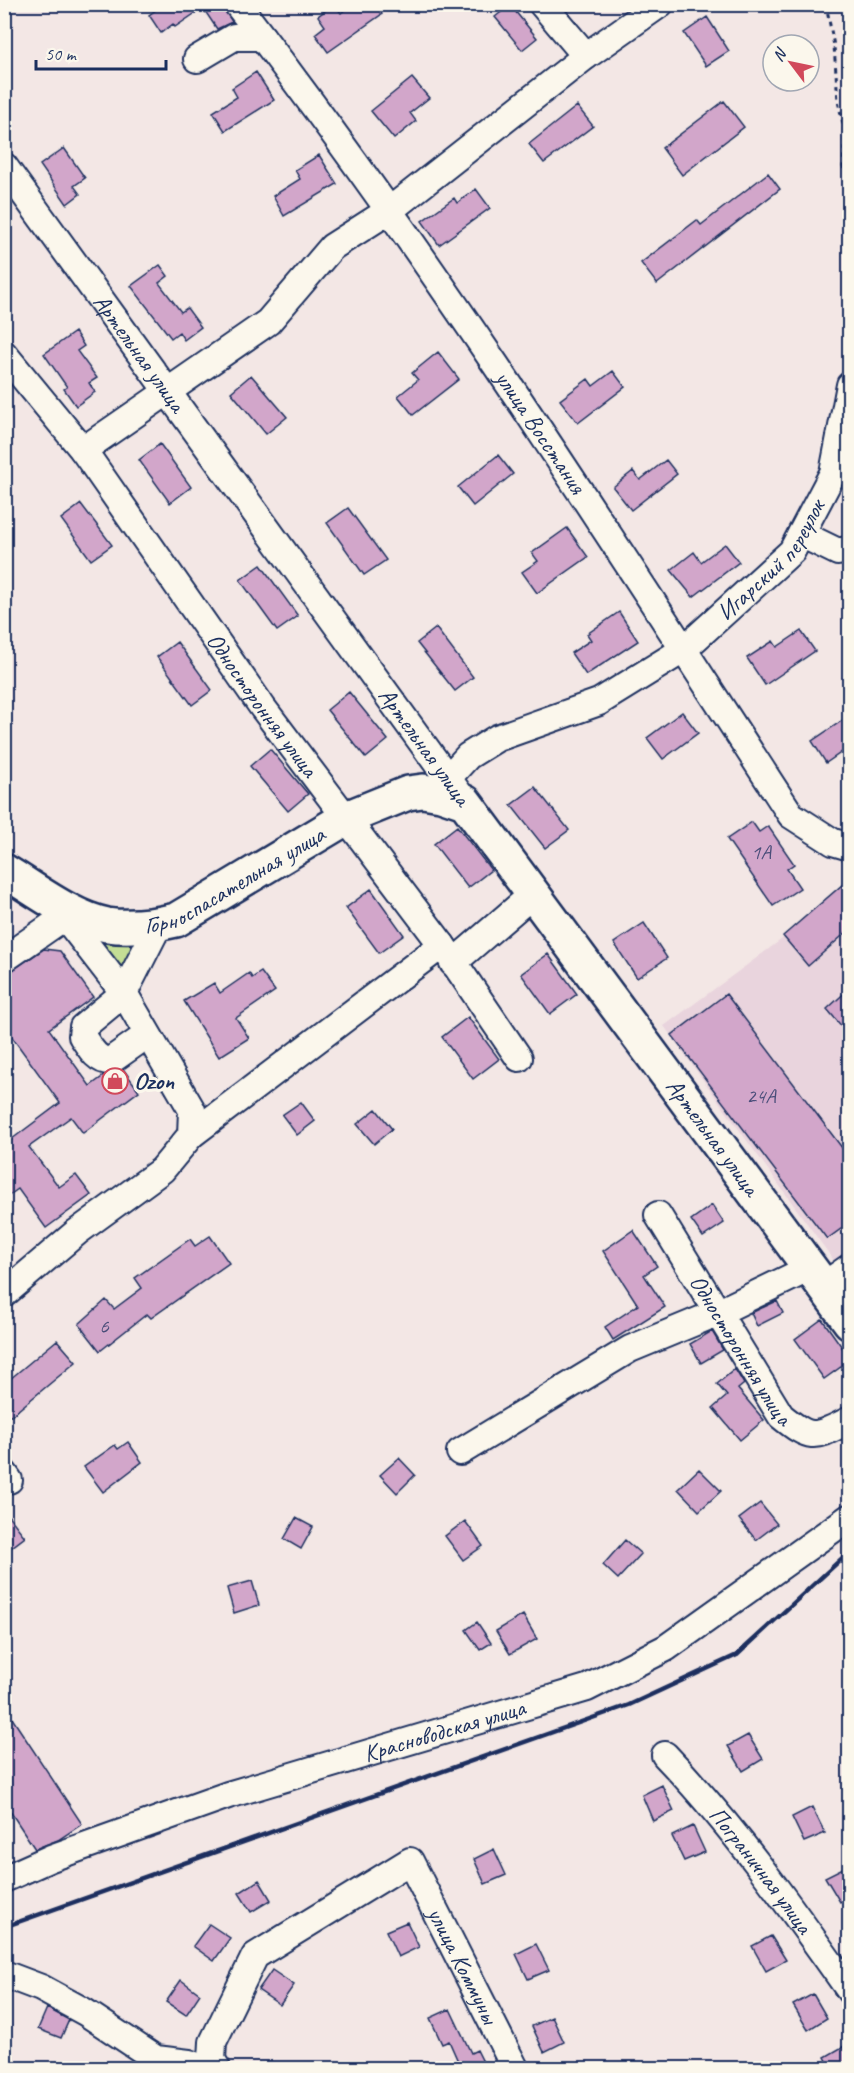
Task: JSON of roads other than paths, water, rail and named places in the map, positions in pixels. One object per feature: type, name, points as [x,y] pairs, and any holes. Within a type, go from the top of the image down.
[{"type":"main road","name":"Горноспасательная улица","points":[[4,871],[69,914],[107,924],[159,924],[176,920],[346,818],[408,793],[457,790]]},
{"type":"main road","name":"Артельная улица","points":[[457,790],[849,1322]]},
{"type":"street","name":"улица Восстания","points":[[237,4],[390,210],[791,815],[833,842],[849,847]]},
{"type":"street","points":[[542,4],[586,56]]},
{"type":"street","points":[[83,450],[268,322],[332,247],[390,210],[586,56],[660,4]]},
{"type":"street","points":[[196,59],[234,37],[262,37]]},
{"type":"street","name":"Артельная улица","points":[[4,166],[457,790]]},
{"type":"street","name":"Односторонняя улица","points":[[4,354],[83,450],[263,708],[448,954],[519,1058]]},
{"type":"street","name":"Игарский переулок","points":[[683,650],[792,551],[833,473],[849,385]]},
{"type":"street","points":[[801,534],[838,552],[849,549]]},
{"type":"street","points":[[457,790],[468,756],[497,738],[599,702],[683,650]]},
{"type":"street","points":[[4,1294],[77,1232],[162,1170],[191,1135],[534,894]]},
{"type":"street","points":[[4,959],[69,914],[124,993],[192,1110],[191,1135]]},
{"type":"street","points":[[147,1035],[110,1062],[103,1061],[96,1055],[82,1036],[83,1027],[124,993],[159,924]]},
{"type":"street","name":"Односторонняя улица","points":[[658,1215],[781,1416],[800,1432],[818,1436],[849,1420]]},
{"type":"street","points":[[460,1452],[630,1349],[717,1313],[849,1267]]},
{"type":"street","name":"Красноводская улица","points":[[4,1879],[51,1858],[228,1795],[587,1688],[666,1648],[849,1517]]},
{"type":"street","name":"Пограничная улица","points":[[665,1755],[709,1802],[790,1907],[849,1991]]},
{"type":"street","name":"улица Коммуны","points":[[217,2068],[212,2060],[213,2042],[255,1956],[410,1860],[515,2068]]},
{"type":"street","points":[[4,1974],[41,1988],[85,2012],[156,2060],[189,2063],[205,2068]]},
{"type":"railway","points":[[4,1927],[629,1705],[737,1655],[850,1551]]},
{"type":"place","name":"Ozon","points":[[115,1081]]}]
